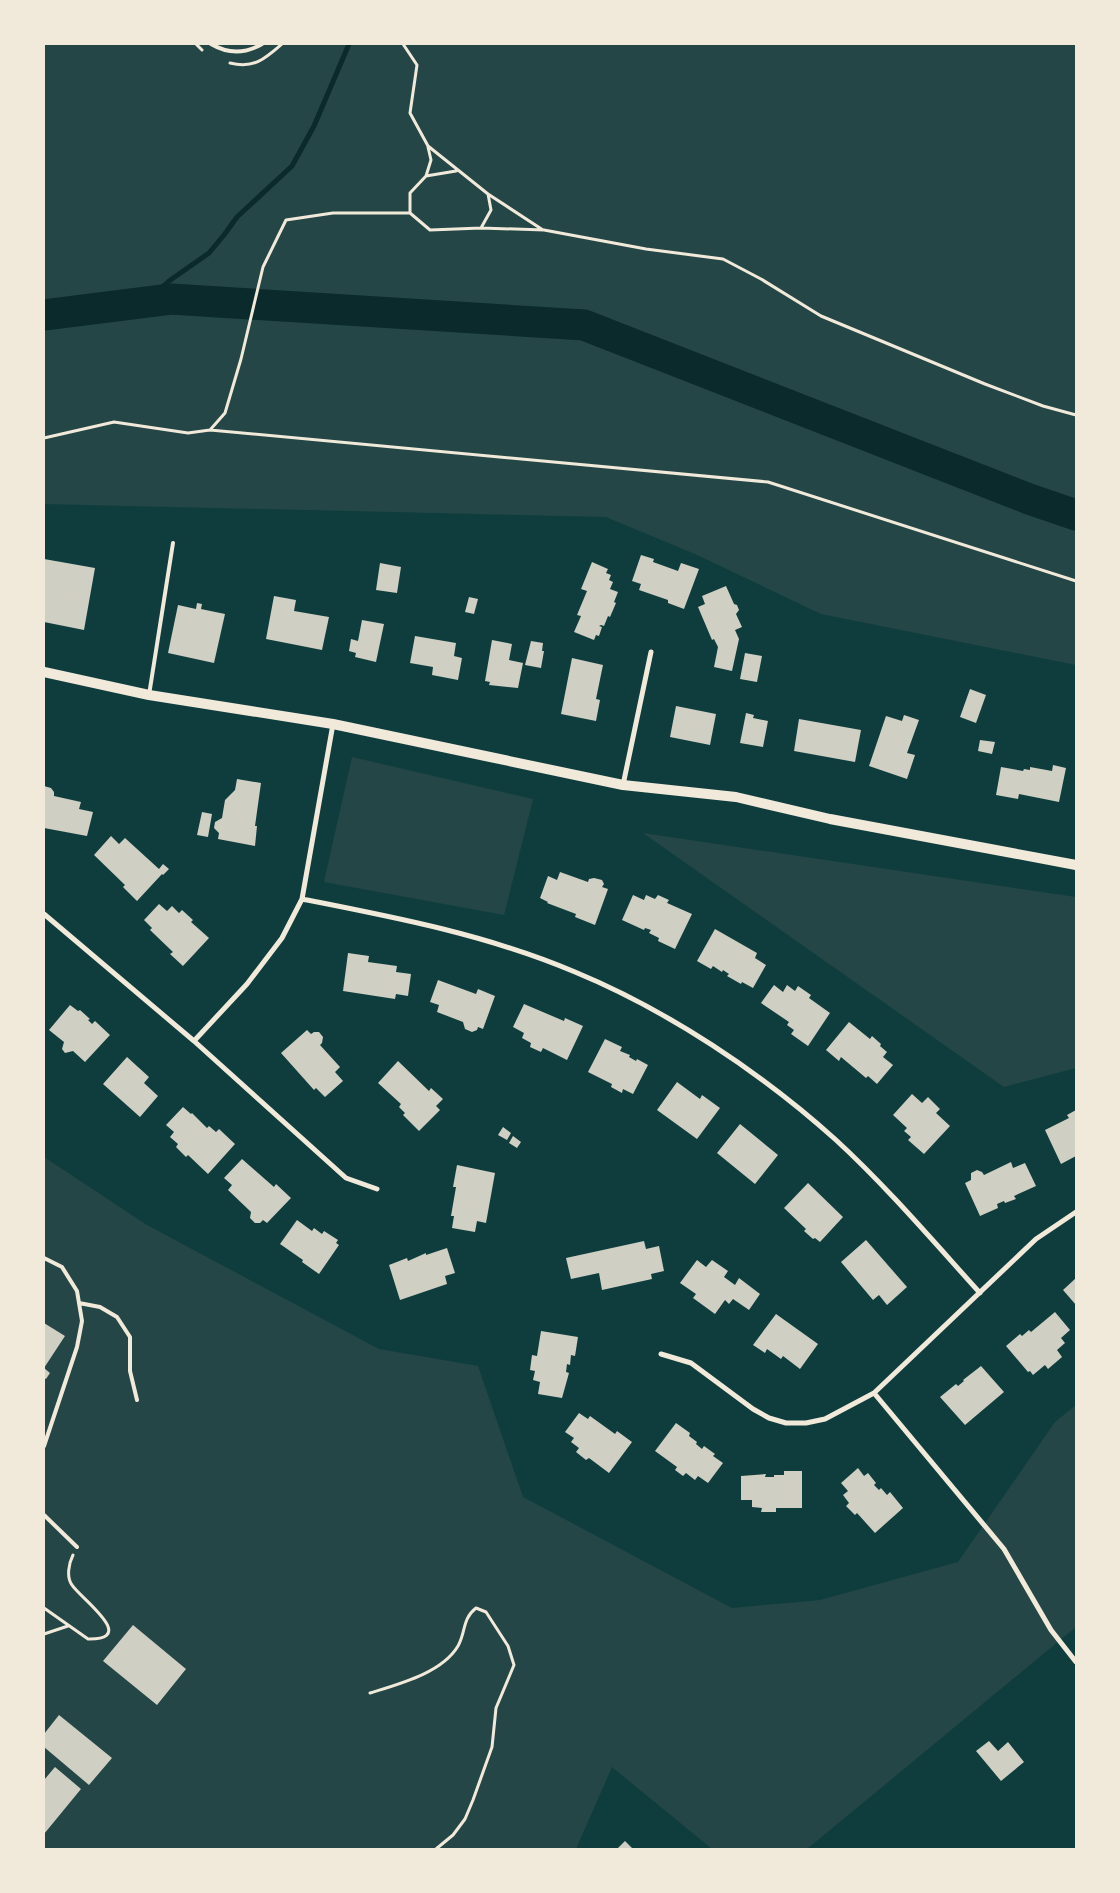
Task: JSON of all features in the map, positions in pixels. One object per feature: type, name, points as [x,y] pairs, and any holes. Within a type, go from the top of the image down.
[{"type":"main road","points":[[44,672],[149,695],[334,724],[624,785],[736,797],[830,819],[1076,864]]},
{"type":"street","points":[[624,785],[651,652]]},
{"type":"street","points":[[194,1042],[253,976],[282,938],[302,899],[334,724]]},
{"type":"street","points":[[302,899],[387,915],[456,932],[524,953],[574,971],[619,992],[669,1019],[755,1075],[785,1097],[834,1139],[870,1172],[980,1293]]},
{"type":"street","points":[[44,914],[194,1042],[346,1178],[377,1189]]},
{"type":"street","points":[[662,1354],[691,1363],[753,1409],[769,1418],[786,1423],[806,1423],[825,1420],[874,1394],[1036,1239],[1076,1212]]},
{"type":"street","points":[[874,1394],[1004,1549],[1051,1630],[1076,1662]]},
{"type":"lane","points":[[211,44],[220,49],[234,52],[248,51],[262,44]]},
{"type":"lane","points":[[149,695],[173,543]]},
{"type":"lane","points":[[44,1258],[62,1266],[77,1291],[82,1321],[77,1347],[44,1446]]},
{"type":"lane","points":[[79,1303],[100,1307],[118,1317],[126,1330],[130,1337],[130,1371],[137,1400]]},
{"type":"lane","points":[[44,1514],[77,1546]]},
{"type":"path","points":[[403,44],[417,65],[410,114],[428,146],[431,160],[426,176],[410,194],[410,213]]},
{"type":"path","points":[[428,146],[488,194],[544,230]]},
{"type":"path","points":[[426,176],[456,170]]},
{"type":"path","points":[[481,228],[491,210],[488,194]]},
{"type":"path","points":[[210,430],[225,413],[241,359],[263,267],[286,220],[333,213],[410,213],[430,230],[481,228],[544,230],[646,249],[722,259],[761,279],[821,316],[984,384],[1043,406],[1076,415]]},
{"type":"path","points":[[44,438],[114,422],[188,433],[210,430],[768,482],[1076,581]]},
{"type":"path","points":[[44,1608],[88,1639],[105,1636],[108,1632],[109,1626],[104,1617],[71,1584],[69,1564],[77,1546]]},
{"type":"path","points":[[370,1693],[414,1679],[433,1669],[450,1656],[458,1645],[468,1614],[476,1608],[486,1612],[508,1646],[514,1665],[496,1708],[492,1747],[474,1800],[465,1819],[453,1835],[436,1849]]},
{"type":"path","points":[[44,1634],[68,1626]]},
{"type":"shaded area","points":[[44,44],[1076,44],[1076,665],[821,614],[695,554],[606,517],[44,504]]},
{"type":"shaded area","points":[[352,757],[533,799],[504,915],[324,882]]},
{"type":"shaded area","points":[[643,833],[1076,897],[1076,1068],[1004,1087]]},
{"type":"shaded area","points":[[44,1157],[147,1225],[379,1349],[478,1366],[523,1497],[732,1608],[820,1600],[958,1562],[1055,1422],[1076,1405],[1076,1627],[807,1849],[712,1849],[612,1767],[576,1849],[44,1849]]},
{"type":"building","points":[[641,555],[654,559],[653,562],[678,571],[681,563],[699,569],[684,609],[668,603],[668,600],[639,590],[641,584],[632,581]]},
{"type":"building","points":[[44,559],[95,568],[84,630],[44,622]]},
{"type":"building","points":[[592,562],[608,569],[606,573],[611,575],[609,580],[613,582],[610,589],[618,592],[610,617],[608,616],[604,626],[599,626],[602,627],[599,636],[596,635],[594,640],[574,632],[581,616],[577,615],[587,591],[581,589]]},
{"type":"building","points":[[380,563],[401,567],[397,593],[376,590]]},
{"type":"building","points":[[726,586],[734,604],[737,605],[739,610],[736,614],[742,627],[735,630],[739,639],[732,671],[714,667],[718,647],[714,639],[712,640],[698,607],[705,604],[702,596]]},
{"type":"building","points":[[274,596],[296,600],[294,611],[329,617],[322,650],[266,639]]},
{"type":"building","points":[[469,597],[478,599],[474,614],[465,612]]},
{"type":"building","points":[[197,603],[202,604],[201,609],[225,614],[214,663],[168,653],[178,605],[196,609]]},
{"type":"building","points":[[362,620],[384,624],[376,662],[355,657],[356,653],[349,651],[351,639],[358,641]]},
{"type":"building","points":[[415,636],[456,643],[454,656],[462,658],[458,680],[432,675],[433,667],[410,663]]},
{"type":"building","points":[[492,640],[512,644],[509,660],[523,663],[518,688],[489,685],[490,682],[485,681]]},
{"type":"building","points":[[531,641],[543,643],[542,651],[544,651],[541,668],[525,665]]},
{"type":"building","points":[[745,653],[762,656],[757,682],[740,679]]},
{"type":"building","points":[[572,658],[603,665],[596,699],[600,700],[596,721],[561,714]]},
{"type":"building","points":[[970,689],[986,695],[976,723],[960,717]]},
{"type":"building","points":[[676,706],[716,714],[710,745],[670,737]]},
{"type":"building","points":[[746,713],[754,715],[753,718],[768,721],[763,747],[740,743]]},
{"type":"building","points":[[904,715],[919,720],[907,753],[915,755],[907,779],[869,766],[886,716],[902,721]]},
{"type":"building","points":[[799,719],[861,730],[855,762],[794,751]]},
{"type":"building","points":[[980,740],[995,742],[992,754],[978,751]]},
{"type":"building","points":[[1053,765],[1066,768],[1059,802],[1019,794],[1018,799],[996,795],[1001,767],[1023,771],[1024,769],[1030,770],[1030,767],[1052,771]]},
{"type":"building","points":[[237,779],[261,783],[255,826],[257,826],[255,846],[218,839],[219,833],[214,828],[215,822],[222,818],[225,800],[235,790]]},
{"type":"building","points":[[44,786],[51,788],[54,796],[81,802],[79,809],[93,812],[87,836],[44,828]]},
{"type":"building","points":[[202,812],[212,814],[208,837],[197,835]]},
{"type":"building","points":[[111,836],[119,844],[125,838],[159,869],[163,864],[169,869],[137,901],[123,887],[125,885],[94,855]]},
{"type":"building","points":[[560,872],[588,882],[589,879],[594,878],[602,880],[604,884],[602,887],[608,889],[595,925],[575,917],[576,914],[547,903],[540,898],[548,876],[557,880]]},
{"type":"building","points":[[633,895],[644,900],[646,895],[655,899],[658,895],[669,900],[667,903],[692,914],[675,949],[658,941],[659,938],[649,933],[651,930],[645,928],[644,930],[622,920]]},
{"type":"building","points":[[159,904],[167,911],[172,906],[179,913],[182,910],[193,920],[191,922],[209,938],[183,966],[170,954],[173,952],[150,930],[152,928],[144,920]]},
{"type":"building","points":[[715,929],[757,953],[755,958],[766,965],[753,988],[727,976],[729,974],[723,970],[722,972],[713,966],[711,969],[697,961]]},
{"type":"building","points":[[348,953],[369,956],[368,962],[397,966],[396,972],[411,974],[408,996],[396,994],[395,999],[343,991]]},
{"type":"building","points":[[438,980],[476,994],[478,989],[495,996],[483,1029],[478,1027],[477,1030],[472,1032],[465,1029],[463,1022],[437,1012],[439,1005],[430,1002]]},
{"type":"building","points":[[774,985],[783,992],[787,985],[795,991],[798,986],[811,995],[809,998],[830,1013],[808,1046],[791,1034],[794,1030],[787,1025],[789,1022],[761,1003]]},
{"type":"building","points":[[524,1004],[564,1021],[565,1018],[583,1026],[567,1060],[543,1048],[541,1052],[530,1047],[531,1043],[522,1038],[524,1033],[513,1027]]},
{"type":"building","points":[[70,1005],[78,1011],[80,1010],[90,1019],[88,1020],[92,1024],[95,1021],[110,1035],[85,1062],[73,1051],[65,1053],[62,1049],[64,1042],[49,1030]]},
{"type":"building","points":[[849,1022],[870,1039],[872,1036],[881,1044],[880,1046],[887,1052],[883,1057],[893,1065],[877,1084],[868,1076],[866,1078],[841,1057],[839,1061],[826,1050]]},
{"type":"building","points":[[307,1030],[311,1034],[319,1032],[323,1037],[320,1045],[340,1067],[335,1072],[343,1081],[325,1097],[316,1088],[314,1090],[281,1053]]},
{"type":"building","points":[[605,1039],[622,1047],[620,1051],[630,1055],[629,1057],[648,1065],[633,1094],[623,1089],[622,1093],[611,1087],[612,1084],[588,1072]]},
{"type":"building","points":[[127,1057],[149,1077],[144,1083],[158,1096],[140,1117],[103,1084]]},
{"type":"building","points":[[398,1061],[429,1091],[431,1088],[443,1099],[436,1106],[440,1110],[419,1131],[403,1115],[405,1113],[399,1107],[401,1104],[378,1083]]},
{"type":"building","points":[[677,1082],[700,1099],[702,1095],[720,1108],[697,1139],[657,1110]]},
{"type":"building","points":[[912,1094],[922,1103],[928,1097],[940,1109],[936,1113],[950,1126],[924,1154],[908,1140],[911,1137],[904,1131],[907,1128],[893,1115]]},
{"type":"building","points":[[183,1107],[207,1128],[209,1126],[216,1132],[219,1129],[235,1144],[208,1174],[188,1155],[186,1157],[176,1147],[178,1144],[170,1137],[174,1132],[166,1125]]},
{"type":"building","points":[[1076,1110],[1076,1156],[1061,1164],[1045,1130],[1069,1118],[1067,1115]]},
{"type":"building","points":[[740,1124],[778,1155],[755,1184],[717,1153]]},
{"type":"building","points":[[503,1127],[511,1133],[507,1140],[498,1135]]},
{"type":"building","points":[[513,1136],[521,1142],[517,1148],[509,1143]]},
{"type":"building","points":[[242,1159],[274,1187],[276,1184],[291,1198],[267,1223],[263,1220],[260,1223],[255,1223],[250,1218],[251,1212],[228,1190],[232,1185],[224,1178]]},
{"type":"building","points":[[1011,1162],[1013,1168],[1025,1163],[1036,1186],[1014,1196],[1016,1199],[997,1204],[998,1208],[980,1216],[965,1183],[971,1180],[971,1173],[977,1170],[984,1175]]},
{"type":"building","points":[[457,1165],[495,1173],[486,1223],[477,1221],[475,1232],[452,1228],[454,1216],[451,1216],[456,1187],[453,1187]]},
{"type":"building","points":[[808,1183],[843,1217],[820,1242],[804,1231],[806,1229],[784,1208]]},
{"type":"building","points":[[297,1220],[312,1231],[314,1228],[322,1234],[324,1231],[338,1240],[336,1243],[339,1245],[319,1274],[280,1244]]},
{"type":"building","points":[[866,1240],[907,1287],[887,1305],[879,1295],[873,1300],[841,1262]]},
{"type":"building","points":[[644,1241],[646,1249],[659,1246],[664,1271],[651,1274],[652,1279],[602,1290],[599,1273],[571,1279],[566,1258]]},
{"type":"building","points":[[447,1248],[455,1273],[445,1276],[447,1284],[400,1300],[389,1265],[407,1258],[408,1261],[426,1253],[426,1255]]},
{"type":"building","points":[[697,1260],[706,1267],[712,1260],[728,1271],[724,1277],[735,1285],[739,1278],[760,1294],[749,1310],[733,1299],[729,1304],[725,1300],[715,1314],[693,1298],[696,1294],[680,1283]]},
{"type":"building","points":[[1076,1278],[1076,1305],[1063,1290]]},
{"type":"building","points":[[1055,1312],[1070,1330],[1061,1338],[1065,1343],[1057,1350],[1062,1357],[1048,1369],[1045,1365],[1033,1375],[1030,1371],[1028,1372],[1006,1346],[1020,1334],[1022,1336],[1029,1330],[1031,1332]]},
{"type":"building","points":[[776,1314],[818,1344],[800,1369],[783,1356],[781,1359],[767,1349],[765,1353],[753,1345]]},
{"type":"building","points":[[44,1323],[65,1336],[44,1368]]},
{"type":"building","points":[[541,1331],[578,1337],[575,1356],[571,1355],[570,1365],[567,1364],[566,1372],[569,1373],[562,1398],[538,1394],[540,1382],[533,1380],[535,1371],[530,1370],[532,1355],[537,1356]]},
{"type":"building","points":[[981,1366],[1004,1392],[965,1425],[940,1397],[956,1384],[958,1386]]},
{"type":"building","points":[[44,1368],[50,1373],[46,1379],[44,1378]]},
{"type":"building","points":[[579,1413],[588,1419],[590,1416],[615,1434],[617,1431],[632,1442],[609,1473],[589,1458],[586,1460],[576,1452],[579,1448],[571,1442],[574,1438],[565,1432]]},
{"type":"building","points":[[676,1423],[690,1433],[689,1436],[697,1442],[696,1444],[702,1449],[704,1446],[723,1463],[708,1483],[698,1476],[695,1480],[686,1473],[683,1476],[675,1470],[677,1467],[655,1451]]},
{"type":"building","points":[[858,1468],[864,1476],[868,1473],[879,1490],[881,1488],[887,1495],[890,1492],[903,1508],[875,1533],[857,1513],[855,1515],[846,1506],[849,1503],[843,1495],[848,1491],[841,1483]]},
{"type":"building","points":[[784,1471],[802,1471],[802,1508],[776,1508],[776,1512],[761,1512],[762,1508],[752,1507],[752,1500],[741,1500],[741,1476],[766,1474],[765,1477],[774,1477],[774,1475],[784,1475]]},
{"type":"building","points":[[133,1625],[186,1669],[157,1705],[103,1661]]},
{"type":"building","points":[[59,1715],[112,1758],[89,1785],[44,1747],[44,1734]]},
{"type":"building","points":[[989,1741],[998,1751],[1008,1742],[1024,1762],[1001,1781],[976,1751]]},
{"type":"building","points":[[55,1767],[81,1789],[44,1834],[44,1780]]},
{"type":"building","points":[[625,1841],[633,1849],[617,1849]]},
{"type":"waterway","points":[[146,302],[169,281],[209,253],[237,217],[292,166],[314,126],[349,44]]},
{"type":"waterway","points":[[44,315],[171,299],[584,325],[1029,499],[1076,515]]}]
